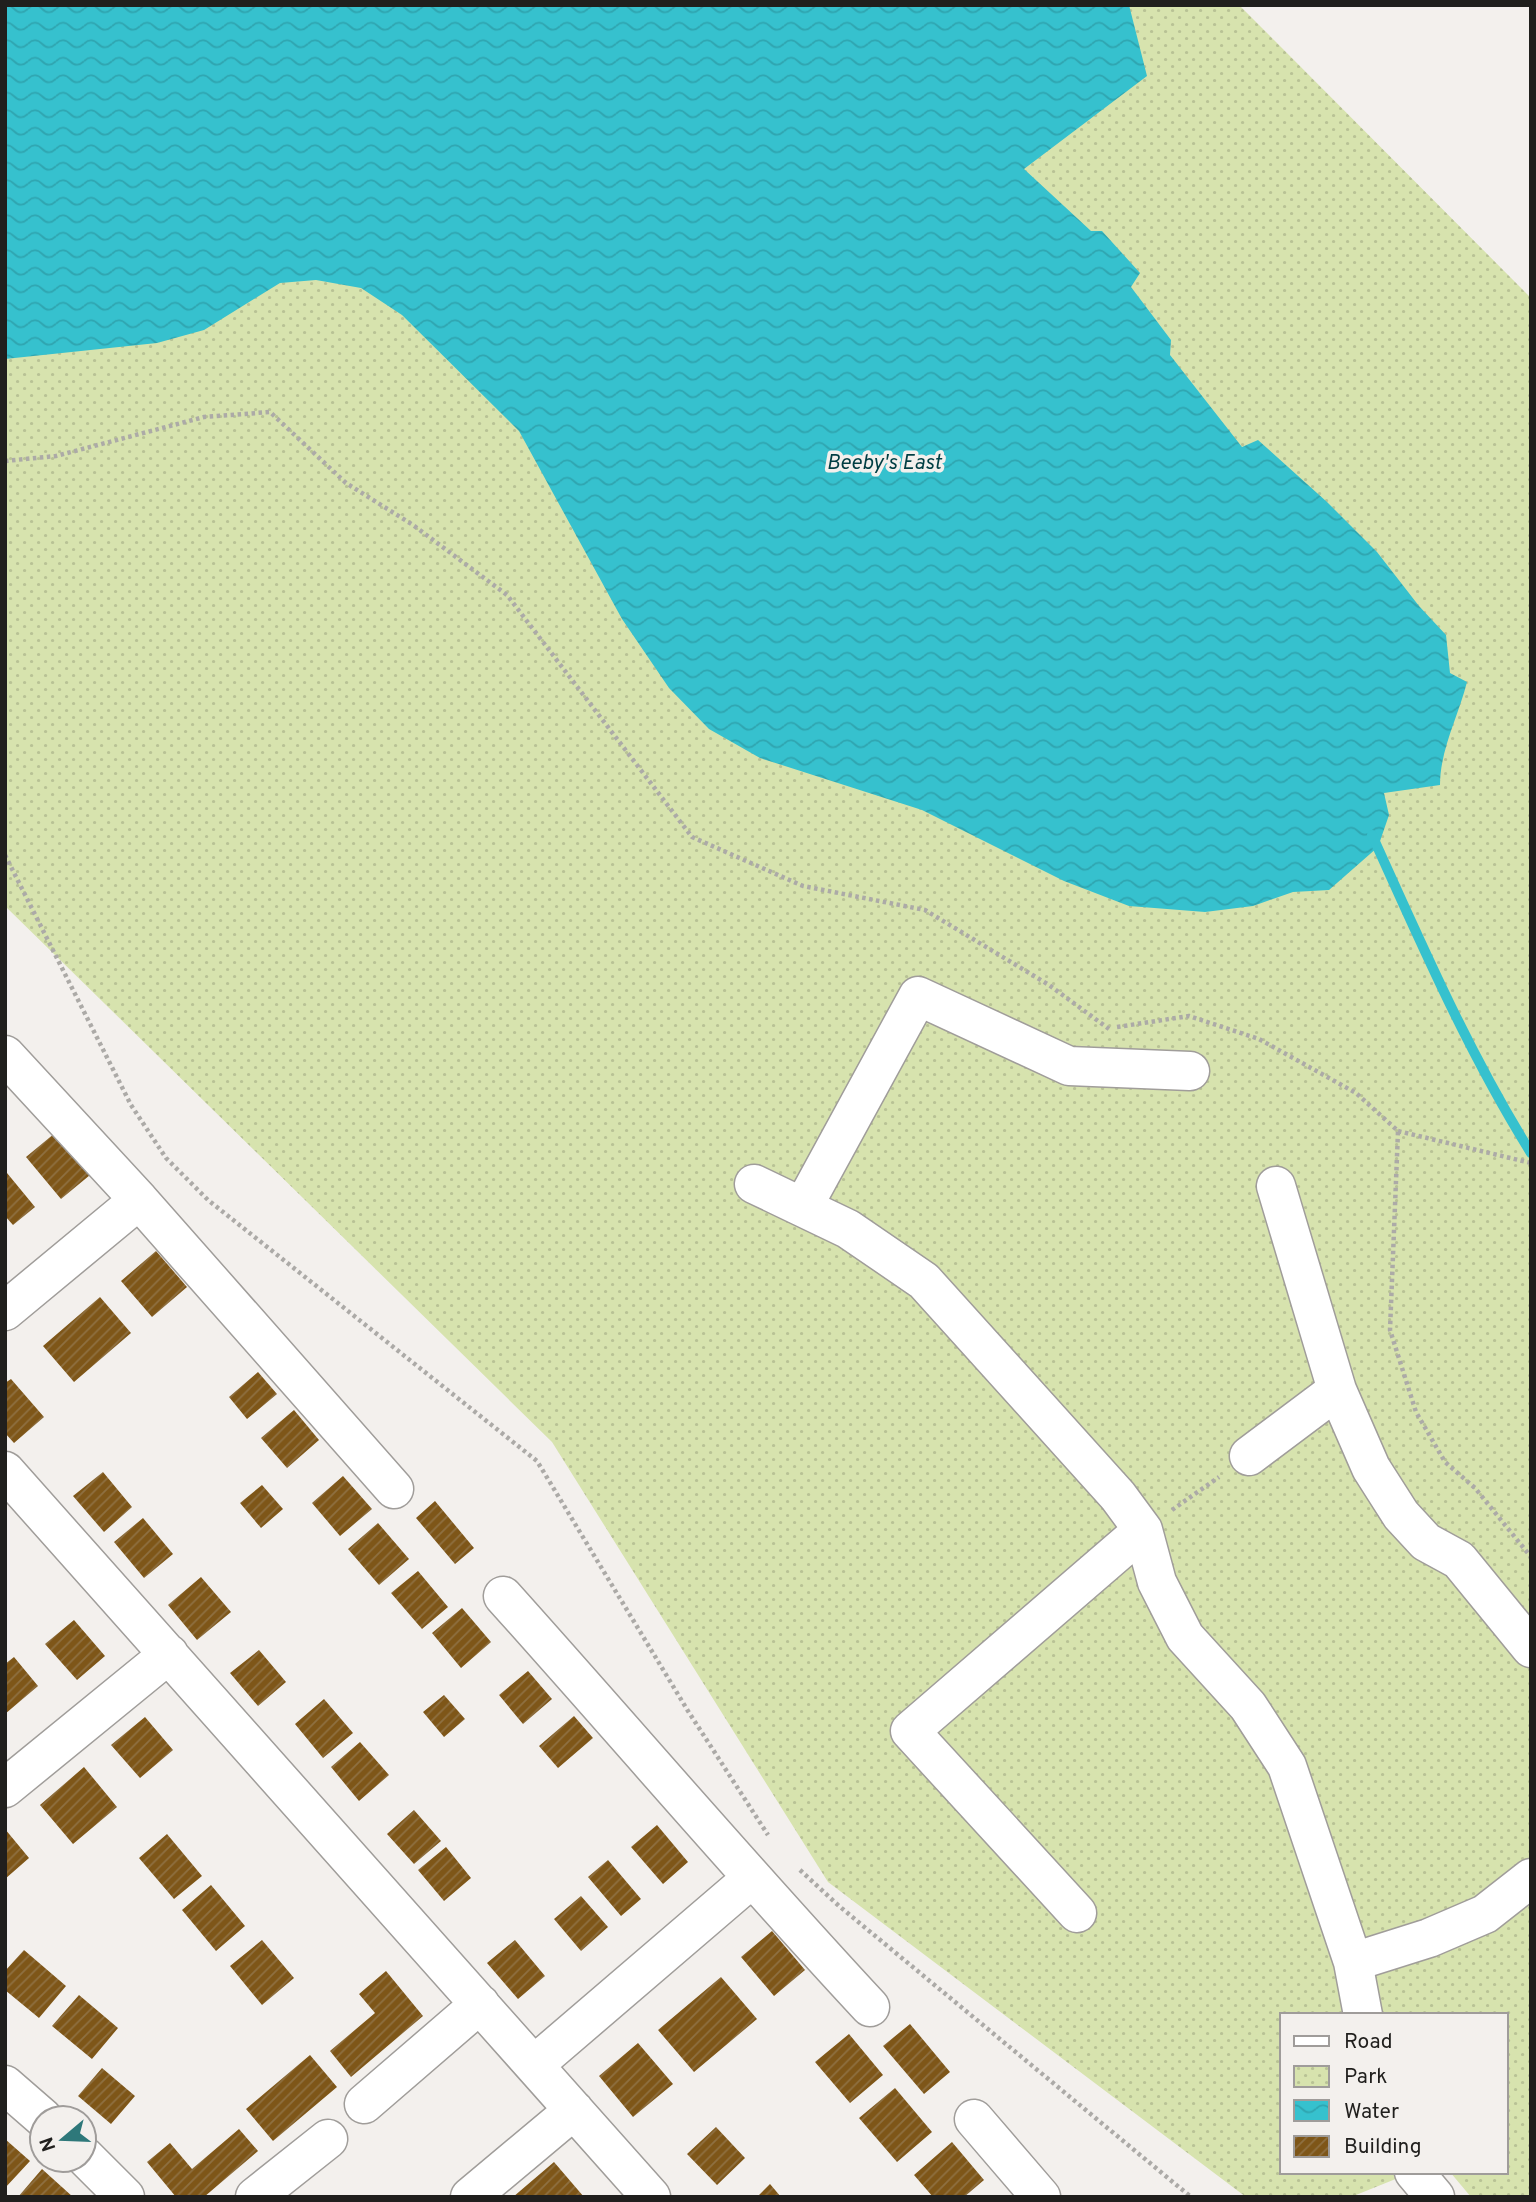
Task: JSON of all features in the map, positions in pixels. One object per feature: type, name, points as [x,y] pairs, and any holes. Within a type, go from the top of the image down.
[{"type":"street","points":[[804,1205],[918,996],[1069,1066],[1191,1071]]},
{"type":"street","points":[[5,1055],[139,1200],[394,1489]]},
{"type":"street","points":[[754,1184],[804,1205],[848,1229],[924,1281],[1118,1496],[1143,1531],[1157,1583],[1185,1637],[1248,1706],[1287,1766],[1353,1962],[1363,2013]]},
{"type":"street","points":[[1276,1186],[1337,1390],[1371,1468],[1401,1515],[1426,1542],[1460,1560],[1531,1648]]},
{"type":"street","points":[[5,1311],[139,1200]]},
{"type":"street","points":[[1249,1456],[1337,1390]]},
{"type":"street","points":[[5,1471],[651,2197]]},
{"type":"street","points":[[1077,1913],[910,1731],[1143,1531]]},
{"type":"street","points":[[503,1597],[718,1835],[751,1879],[870,2007]]},
{"type":"street","points":[[5,1788],[169,1654]]},
{"type":"street","points":[[1353,1962],[1429,1938],[1485,1914],[1531,1878]]},
{"type":"street","points":[[534,2065],[751,1879]]},
{"type":"street","points":[[364,2104],[480,2004]]},
{"type":"street","points":[[5,2085],[28,2105]]},
{"type":"street","points":[[470,2197],[574,2109]]},
{"type":"street","points":[[974,2119],[1041,2197]]},
{"type":"street","points":[[255,2197],[328,2139]]},
{"type":"street","points":[[98,2170],[125,2197]]},
{"type":"street","points":[[1416,2174],[1435,2197]]},
{"type":"path","points":[[5,461],[56,456],[204,417],[270,412],[346,483],[413,525],[507,594],[692,837],[803,886],[925,910],[1049,985],[1109,1029],[1189,1016],[1259,1039],[1356,1093],[1398,1131],[1531,1163]]},
{"type":"path","points":[[5,855],[131,1105],[166,1158],[208,1200],[537,1461],[688,1711],[770,1837]]},
{"type":"path","points":[[1398,1131],[1390,1330],[1416,1412],[1445,1462],[1475,1488],[1531,1557]]},
{"type":"path","points":[[1143,1531],[1249,1456]]},
{"type":"path","points":[[798,1868],[849,1915],[1191,2197]]},
{"type":"green space","points":[[5,5],[1239,5],[1531,298],[1531,2197],[1471,2197],[1452,2174],[1508,2174],[1508,2013],[1280,2013],[1280,2174],[1408,2174],[1351,2197],[1246,2197],[828,1882],[552,1442],[5,906]]},
{"type":"water","name":"Beeby's East","points":[[5,5],[1129,5],[1147,76],[1024,169],[1091,231],[1102,231],[1140,273],[1131,287],[1171,340],[1170,355],[1242,447],[1258,440],[1327,502],[1377,552],[1419,606],[1446,635],[1450,673],[1467,682],[1446,746],[1440,785],[1384,793],[1389,815],[1378,847],[1329,890],[1293,892],[1253,906],[1205,912],[1129,906],[1064,881],[922,810],[760,758],[709,729],[669,688],[622,619],[519,431],[402,315],[361,288],[316,280],[280,283],[204,330],[157,343],[5,359]]},
{"type":"building","points":[[55,1133],[90,1175],[61,1199],[26,1157]]},
{"type":"building","points":[[7,1173],[35,1207],[13,1225],[5,1216]]},
{"type":"building","points":[[156,1251],[187,1287],[152,1317],[121,1281]]},
{"type":"building","points":[[100,1297],[131,1333],[74,1382],[43,1346]]},
{"type":"building","points":[[258,1372],[277,1394],[247,1419],[229,1397]]},
{"type":"building","points":[[11,1379],[44,1417],[14,1443],[5,1433],[5,1383]]},
{"type":"building","points":[[294,1410],[319,1440],[287,1468],[261,1438]]},
{"type":"building","points":[[103,1472],[132,1507],[104,1532],[73,1496]]},
{"type":"building","points":[[343,1476],[372,1509],[340,1536],[312,1503]]},
{"type":"building","points":[[262,1485],[283,1509],[261,1528],[240,1503]]},
{"type":"building","points":[[435,1501],[474,1548],[455,1564],[416,1518]]},
{"type":"building","points":[[143,1518],[173,1554],[144,1578],[114,1542]]},
{"type":"building","points":[[378,1523],[409,1559],[379,1585],[348,1549]]},
{"type":"building","points":[[418,1571],[448,1607],[422,1629],[391,1593]]},
{"type":"building","points":[[201,1577],[231,1612],[197,1640],[168,1605]]},
{"type":"building","points":[[462,1608],[491,1642],[461,1668],[432,1633]]},
{"type":"building","points":[[74,1620],[105,1656],[77,1680],[45,1644]]},
{"type":"building","points":[[259,1650],[286,1682],[258,1706],[230,1673]]},
{"type":"building","points":[[14,1657],[38,1686],[5,1714],[5,1664]]},
{"type":"building","points":[[528,1671],[552,1699],[523,1724],[499,1695]]},
{"type":"building","points":[[444,1695],[465,1719],[444,1737],[423,1712]]},
{"type":"building","points":[[324,1699],[353,1733],[323,1758],[295,1724]]},
{"type":"building","points":[[574,1716],[593,1738],[558,1768],[539,1746]]},
{"type":"building","points":[[145,1717],[173,1750],[140,1778],[111,1745]]},
{"type":"building","points":[[360,1742],[389,1775],[359,1801],[331,1767]]},
{"type":"building","points":[[84,1767],[117,1807],[73,1844],[40,1805]]},
{"type":"building","points":[[414,1810],[441,1841],[414,1864],[387,1834]]},
{"type":"building","points":[[657,1825],[688,1862],[663,1884],[631,1847]]},
{"type":"building","points":[[5,1829],[29,1858],[5,1879]]},
{"type":"building","points":[[167,1834],[202,1876],[174,1899],[139,1858]]},
{"type":"building","points":[[446,1847],[471,1878],[444,1901],[418,1870]]},
{"type":"building","points":[[608,1860],[641,1899],[621,1916],[588,1877]]},
{"type":"building","points":[[211,1885],[245,1926],[216,1951],[182,1910]]},
{"type":"building","points":[[581,1896],[608,1927],[581,1951],[554,1919]]},
{"type":"building","points":[[772,1931],[805,1970],[774,1996],[741,1957]]},
{"type":"building","points":[[262,1940],[294,1978],[262,2005],[230,1966]]},
{"type":"building","points":[[515,1940],[545,1976],[518,1999],[487,1963]]},
{"type":"building","points":[[24,1950],[66,1986],[39,2018],[5,1990],[5,1971]]},
{"type":"building","points":[[386,1971],[423,2016],[351,2077],[330,2051],[375,2013],[359,1994]]},
{"type":"building","points":[[721,1977],[757,2019],[694,2072],[658,2030]]},
{"type":"building","points":[[79,1995],[118,2028],[92,2059],[52,2026]]},
{"type":"building","points":[[910,2024],[950,2072],[924,2094],[883,2046]]},
{"type":"building","points":[[849,2034],[883,2075],[850,2103],[815,2062]]},
{"type":"building","points":[[638,2043],[673,2084],[633,2117],[599,2076]]},
{"type":"building","points":[[310,2055],[337,2087],[273,2141],[246,2109]]},
{"type":"building","points":[[102,2068],[135,2096],[111,2124],[98,2113],[98,2104],[87,2104],[78,2096]]},
{"type":"building","points":[[895,2088],[932,2132],[897,2162],[859,2118]]},
{"type":"building","points":[[716,2127],[745,2158],[717,2185],[687,2154]]},
{"type":"building","points":[[239,2129],[258,2151],[204,2197],[176,2197],[147,2162],[170,2143],[192,2169]]},
{"type":"building","points":[[5,2139],[28,2159],[28,2163],[5,2188]]},
{"type":"building","points":[[952,2142],[984,2180],[964,2197],[933,2197],[914,2175]]},
{"type":"building","points":[[554,2162],[584,2197],[513,2197]]},
{"type":"building","points":[[38,2174],[48,2174],[73,2197],[18,2197]]},
{"type":"building","points":[[770,2184],[781,2197],[757,2197]]},
{"type":"waterway","points":[[1372,835],[1466,1036],[1531,1153]]}]
